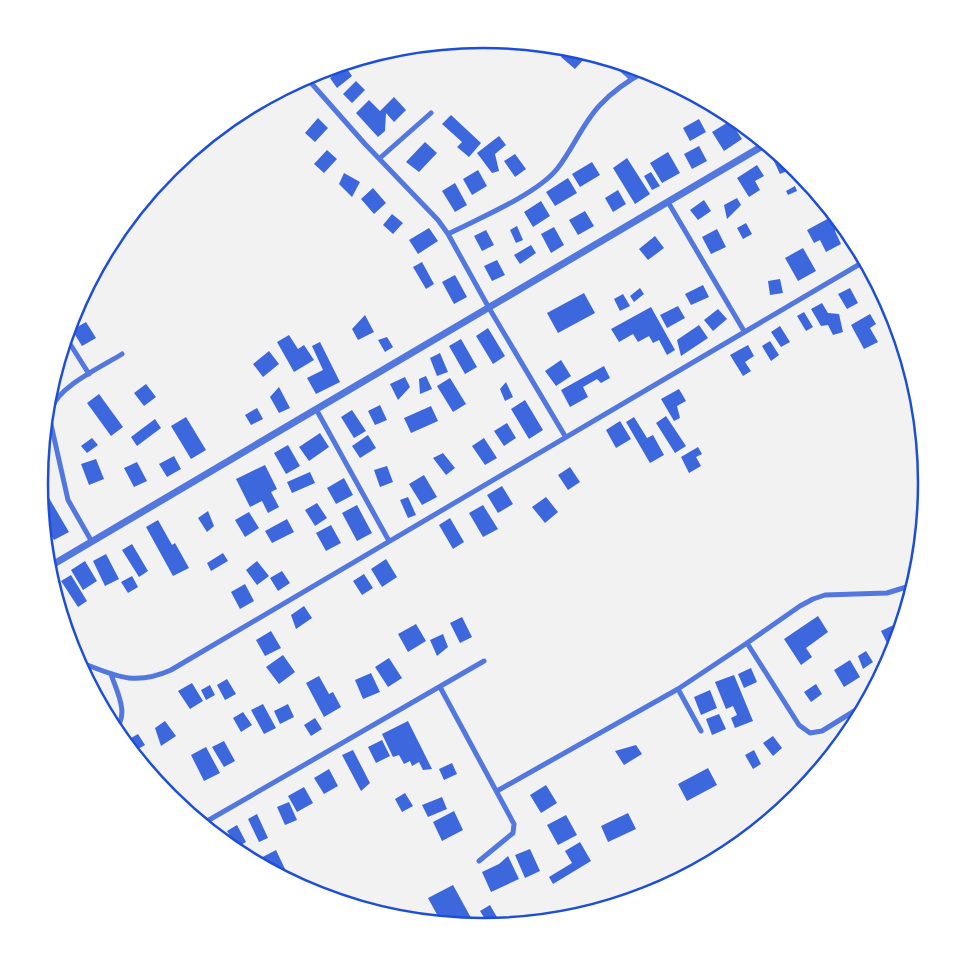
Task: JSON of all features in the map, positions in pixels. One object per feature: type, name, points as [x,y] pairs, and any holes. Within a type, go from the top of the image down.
[{"type":"street","points":[[625,72],[632,79]]},
{"type":"street","points":[[448,234],[503,206],[546,180],[557,169],[599,106],[637,76]]},
{"type":"street","points":[[311,83],[428,208],[448,234],[489,308],[565,436]]},
{"type":"street","points":[[380,158],[431,114]]},
{"type":"street","points":[[55,563],[760,148]]},
{"type":"street","points":[[668,202],[744,331]]},
{"type":"street","points":[[88,665],[111,674],[138,680],[171,670],[858,264]]},
{"type":"street","points":[[70,345],[89,374]]},
{"type":"street","points":[[55,403],[60,396],[89,374],[122,354]]},
{"type":"street","points":[[316,409],[389,541]]},
{"type":"street","points":[[51,425],[68,500],[92,542]]},
{"type":"street","points":[[497,792],[678,688],[800,606],[825,595],[886,593],[905,587]]},
{"type":"street","points":[[747,643],[799,725],[810,733],[822,731],[851,713]]},
{"type":"street","points":[[209,820],[484,661]]},
{"type":"street","points":[[111,674],[122,708],[123,716],[120,723]]},
{"type":"street","points":[[440,687],[514,824],[514,833],[479,861]]},
{"type":"street","points":[[678,688],[701,731]]},
{"type":"building","points":[[562,55],[584,60],[575,69],[561,57]]},
{"type":"building","points":[[347,70],[352,76],[337,88],[330,78]]},
{"type":"building","points":[[356,81],[365,90],[352,103],[343,94]]},
{"type":"building","points":[[394,97],[406,110],[394,122],[386,113],[385,131],[378,137],[356,113],[369,100],[380,111]]},
{"type":"building","points":[[451,115],[481,143],[469,157],[457,147],[462,142],[442,124]]},
{"type":"building","points":[[318,118],[328,128],[315,142],[305,133]]},
{"type":"building","points":[[699,119],[706,132],[690,141],[683,128]]},
{"type":"building","points":[[727,123],[735,129],[742,139],[724,151],[712,132]]},
{"type":"building","points":[[499,136],[506,145],[495,154],[499,171],[492,173],[477,153]]},
{"type":"building","points":[[425,142],[437,153],[419,172],[406,162]]},
{"type":"building","points":[[699,146],[707,161],[692,169],[684,154]]},
{"type":"building","points":[[327,150],[337,159],[324,173],[314,164]]},
{"type":"building","points":[[668,152],[680,173],[662,183],[650,163]]},
{"type":"building","points":[[515,154],[526,169],[515,177],[504,161]]},
{"type":"building","points":[[627,158],[650,194],[635,204],[613,168]]},
{"type":"building","points":[[773,159],[786,171],[780,174]]},
{"type":"building","points":[[592,162],[600,175],[580,187],[572,174]]},
{"type":"building","points":[[757,165],[764,176],[755,181],[760,190],[749,197],[737,178]]},
{"type":"building","points":[[478,170],[487,186],[472,195],[463,179]]},
{"type":"building","points":[[651,172],[660,186],[652,190],[644,176]]},
{"type":"building","points":[[344,173],[360,182],[352,197],[339,184]]},
{"type":"building","points":[[568,178],[577,193],[555,206],[546,192]]},
{"type":"building","points":[[455,183],[467,205],[455,212],[442,191]]},
{"type":"building","points":[[795,186],[797,191],[788,195],[786,191]]},
{"type":"building","points":[[373,188],[386,203],[374,214],[361,199]]},
{"type":"building","points":[[618,190],[626,204],[613,212],[605,198]]},
{"type":"building","points":[[737,198],[741,205],[727,219],[724,205]]},
{"type":"building","points":[[704,200],[711,211],[698,220],[690,210]]},
{"type":"building","points":[[541,201],[550,216],[533,227],[524,212]]},
{"type":"building","points":[[585,211],[594,226],[578,235],[569,220]]},
{"type":"building","points":[[392,214],[403,223],[393,234],[383,225]]},
{"type":"building","points":[[828,218],[836,230],[841,244],[826,252],[820,240],[814,243],[807,230]]},
{"type":"building","points":[[746,223],[752,234],[743,239],[737,228]]},
{"type":"building","points":[[517,226],[523,240],[516,243],[510,230]]},
{"type":"building","points":[[554,227],[564,245],[551,253],[541,234]]},
{"type":"building","points":[[429,228],[438,241],[418,254],[409,240]]},
{"type":"building","points":[[717,229],[726,247],[711,254],[702,237]]},
{"type":"building","points":[[486,230],[494,245],[482,251],[474,236]]},
{"type":"building","points":[[655,236],[664,248],[648,260],[639,249]]},
{"type":"building","points":[[531,245],[536,253],[520,264],[514,255]]},
{"type":"building","points":[[803,248],[816,271],[798,281],[785,258]]},
{"type":"building","points":[[497,260],[505,275],[492,281],[484,266]]},
{"type":"building","points":[[422,262],[434,284],[426,289],[413,267]]},
{"type":"building","points":[[455,275],[467,297],[454,304],[442,282]]},
{"type":"building","points":[[780,279],[783,293],[770,295],[768,281]]},
{"type":"building","points":[[703,285],[709,297],[691,305],[685,294]]},
{"type":"building","points":[[640,288],[644,294],[634,302],[630,296]]},
{"type":"building","points":[[850,288],[858,303],[847,309],[838,294]]},
{"type":"building","points":[[584,293],[595,313],[558,333],[547,313]]},
{"type":"building","points":[[623,294],[630,306],[620,311],[614,299]]},
{"type":"building","points":[[822,303],[828,313],[839,314],[843,332],[833,335],[828,325],[821,326],[811,309]]},
{"type":"building","points":[[678,306],[685,318],[667,328],[660,315]]},
{"type":"building","points":[[651,307],[675,350],[667,355],[659,340],[653,343],[649,336],[638,342],[633,334],[619,342],[611,329]]},
{"type":"building","points":[[718,309],[727,319],[713,331],[704,320]]},
{"type":"building","points":[[804,312],[813,327],[806,331],[797,316]]},
{"type":"building","points":[[870,314],[876,324],[870,328],[878,342],[864,349],[851,325]]},
{"type":"building","points":[[365,315],[374,332],[358,340],[352,329]]},
{"type":"building","points":[[86,322],[96,338],[82,346],[74,334],[77,327]]},
{"type":"building","points":[[699,325],[708,338],[681,356],[677,340]]},
{"type":"building","points":[[780,326],[790,342],[781,347],[771,332]]},
{"type":"building","points":[[488,328],[505,356],[493,364],[476,336]]},
{"type":"building","points":[[289,335],[298,349],[304,345],[314,360],[294,372],[277,342]]},
{"type":"building","points":[[387,337],[393,347],[385,352],[378,340]]},
{"type":"building","points":[[461,339],[477,367],[465,374],[449,346]]},
{"type":"building","points":[[770,341],[779,355],[771,361],[762,346]]},
{"type":"building","points":[[320,342],[340,382],[316,394],[307,378],[323,370],[312,346]]},
{"type":"building","points":[[748,345],[754,356],[745,362],[751,371],[743,376],[730,355]]},
{"type":"building","points":[[269,351],[279,364],[263,377],[253,364]]},
{"type":"building","points":[[440,353],[448,372],[437,376],[430,358]]},
{"type":"building","points":[[561,360],[571,376],[556,386],[545,371]]},
{"type":"building","points":[[604,366],[610,378],[601,383],[597,379],[583,387],[588,397],[570,407],[561,390]]},
{"type":"building","points":[[426,376],[432,389],[420,394],[419,379]]},
{"type":"building","points":[[405,377],[410,387],[398,400],[390,384]]},
{"type":"building","points":[[450,378],[466,404],[453,412],[437,386]]},
{"type":"building","points":[[506,382],[513,397],[505,401],[500,389]]},
{"type":"building","points":[[146,384],[156,397],[144,406],[134,393]]},
{"type":"building","points":[[279,387],[290,408],[279,413],[270,397]]},
{"type":"building","points":[[679,389],[686,401],[677,406],[680,418],[674,421],[661,399]]},
{"type":"building","points":[[99,394],[123,427],[111,436],[87,403]]},
{"type":"building","points":[[525,400],[543,430],[529,439],[511,409]]},
{"type":"building","points":[[380,405],[387,420],[375,425],[368,411]]},
{"type":"building","points":[[431,406],[438,421],[411,433],[404,418]]},
{"type":"building","points":[[257,408],[263,419],[251,425],[245,415]]},
{"type":"building","points":[[352,410],[366,431],[354,438],[341,417]]},
{"type":"building","points":[[666,416],[686,446],[675,453],[656,423]]},
{"type":"building","points":[[186,417],[206,450],[191,459],[171,426]]},
{"type":"building","points":[[634,417],[647,438],[653,435],[664,455],[650,463],[626,422]]},
{"type":"building","points":[[155,419],[161,428],[137,446],[131,437]]},
{"type":"building","points":[[620,421],[631,439],[616,448],[606,430]]},
{"type":"building","points":[[507,423],[516,438],[504,446],[494,431]]},
{"type":"building","points":[[320,433],[329,447],[309,461],[299,447]]},
{"type":"building","points":[[368,435],[376,448],[360,458],[352,446]]},
{"type":"building","points":[[92,438],[98,445],[87,453],[81,446]]},
{"type":"building","points":[[484,438],[497,458],[485,465],[472,446]]},
{"type":"building","points":[[288,445],[300,466],[286,474],[274,453]]},
{"type":"building","points":[[698,447],[702,454],[696,457],[701,466],[689,473],[681,457]]},
{"type":"building","points":[[443,453],[455,468],[446,475],[433,458]]},
{"type":"building","points":[[174,456],[181,469],[167,477],[159,464]]},
{"type":"building","points":[[96,459],[104,479],[89,485],[81,464]]},
{"type":"building","points":[[137,462],[147,481],[134,487],[124,468]]},
{"type":"building","points":[[265,465],[277,489],[271,492],[279,507],[268,513],[262,501],[250,507],[236,479]]},
{"type":"building","points":[[387,466],[393,482],[380,487],[374,470]]},
{"type":"building","points":[[570,467],[580,482],[568,490],[558,475]]},
{"type":"building","points":[[310,472],[315,483],[292,493],[287,482]]},
{"type":"building","points":[[424,475],[437,497],[422,505],[409,484]]},
{"type":"building","points":[[344,478],[353,495],[336,504],[327,488]]},
{"type":"building","points":[[502,486],[513,504],[498,513],[487,495]]},
{"type":"building","points":[[408,497],[416,515],[408,518],[400,500]]},
{"type":"building","points":[[546,497],[558,512],[545,523],[532,507]]},
{"type":"building","points":[[48,499],[69,532],[54,540],[50,534]]},
{"type":"building","points":[[317,503],[327,518],[315,526],[305,510]]},
{"type":"building","points":[[357,505],[372,533],[357,541],[342,513]]},
{"type":"building","points":[[483,505],[498,529],[483,537],[469,513]]},
{"type":"building","points":[[208,511],[214,526],[207,532],[198,518]]},
{"type":"building","points":[[249,512],[259,528],[245,537],[235,520]]},
{"type":"building","points":[[450,518],[464,542],[453,549],[439,525]]},
{"type":"building","points":[[287,519],[294,532],[272,543],[265,531]]},
{"type":"building","points":[[158,520],[172,545],[175,543],[189,568],[173,576],[146,527]]},
{"type":"building","points":[[331,525],[341,543],[326,551],[316,533]]},
{"type":"building","points":[[132,544],[148,571],[139,577],[122,550]]},
{"type":"building","points":[[223,553],[228,561],[211,571],[207,563]]},
{"type":"building","points":[[106,554],[119,579],[105,586],[93,561]]},
{"type":"building","points":[[386,559],[397,577],[382,587],[371,569]]},
{"type":"building","points":[[85,561],[97,581],[83,590],[71,570]]},
{"type":"building","points":[[257,561],[269,576],[257,585],[246,570]]},
{"type":"building","points":[[282,571],[290,583],[278,591],[270,578]]},
{"type":"building","points":[[364,574],[373,588],[362,595],[353,581]]},
{"type":"building","points":[[71,575],[87,601],[78,607],[61,581]]},
{"type":"building","points":[[132,576],[138,587],[128,593],[121,582]]},
{"type":"building","points":[[245,584],[254,601],[240,609],[231,592]]},
{"type":"building","points":[[304,606],[312,618],[296,629],[291,615]]},
{"type":"building","points":[[818,616],[828,632],[806,648],[812,657],[801,665],[784,639]]},
{"type":"building","points":[[462,617],[472,637],[460,643],[450,623]]},
{"type":"building","points":[[416,624],[426,641],[408,652],[398,634]]},
{"type":"building","points":[[893,625],[887,642],[881,631]]},
{"type":"building","points":[[271,631],[281,648],[265,656],[256,640]]},
{"type":"building","points":[[443,634],[448,647],[437,656],[430,640]]},
{"type":"building","points":[[866,651],[873,662],[863,669],[858,656]]},
{"type":"building","points":[[283,655],[295,672],[279,684],[266,667]]},
{"type":"building","points":[[389,658],[402,678],[388,687],[375,667]]},
{"type":"building","points":[[850,660],[860,677],[844,687],[834,670]]},
{"type":"building","points":[[751,668],[757,682],[744,688],[738,674]]},
{"type":"building","points":[[371,673],[380,692],[363,699],[355,680]]},
{"type":"building","points":[[734,675],[753,721],[735,728],[731,718],[737,715],[733,706],[726,709],[715,682]]},
{"type":"building","points":[[319,676],[329,694],[333,692],[341,707],[324,717],[306,683]]},
{"type":"building","points":[[227,679],[236,694],[225,700],[217,685]]},
{"type":"building","points":[[192,683],[203,701],[190,709],[178,691]]},
{"type":"building","points":[[816,684],[822,694],[811,702],[804,692]]},
{"type":"building","points":[[210,685],[215,695],[206,700],[201,690]]},
{"type":"building","points":[[710,690],[717,708],[701,715],[694,697]]},
{"type":"building","points":[[263,704],[276,728],[264,734],[251,710]]},
{"type":"building","points":[[288,704],[294,717],[280,724],[274,711]]},
{"type":"building","points":[[243,712],[252,725],[241,732],[233,718]]},
{"type":"building","points":[[719,714],[726,729],[712,735],[706,719]]},
{"type":"building","points":[[315,718],[322,729],[311,736],[304,725]]},
{"type":"building","points":[[165,721],[176,736],[161,746],[155,728]]},
{"type":"building","points":[[408,721],[432,769],[423,770],[419,762],[412,766],[410,761],[404,764],[399,755],[393,757],[382,734]]},
{"type":"building","points":[[138,734],[145,745],[138,749],[131,738]]},
{"type":"building","points":[[773,736],[782,748],[773,756],[763,743]]},
{"type":"building","points":[[382,740],[390,756],[376,763],[368,747]]},
{"type":"building","points":[[224,741],[235,761],[224,767],[212,747]]},
{"type":"building","points":[[636,745],[642,754],[624,765],[615,751]]},
{"type":"building","points":[[206,747],[220,773],[204,781],[191,755]]},
{"type":"building","points":[[353,750],[370,783],[361,791],[342,755]]},
{"type":"building","points":[[754,750],[761,764],[753,769],[745,755]]},
{"type":"building","points":[[452,763],[457,774],[444,780],[439,769]]},
{"type":"building","points":[[708,768],[717,785],[687,801],[678,784]]},
{"type":"building","points":[[329,769],[338,786],[324,794],[314,778]]},
{"type":"building","points":[[546,785],[557,803],[541,813],[530,795]]},
{"type":"building","points":[[304,787],[313,803],[297,812],[288,796]]},
{"type":"building","points":[[405,793],[413,806],[402,812],[395,799]]},
{"type":"building","points":[[442,797],[447,809],[428,817],[422,805]]},
{"type":"building","points":[[289,802],[297,820],[285,825],[277,807]]},
{"type":"building","points":[[454,811],[463,830],[442,841],[433,822]]},
{"type":"building","points":[[628,813],[636,829],[608,842],[601,826]]},
{"type":"building","points":[[257,814],[268,838],[259,842],[248,819]]},
{"type":"building","points":[[566,815],[577,835],[558,845],[547,825]]},
{"type":"building","points":[[237,825],[246,842],[242,844],[231,837],[227,831]]},
{"type":"building","points":[[580,842],[591,861],[553,884],[549,877],[572,863],[565,851]]},
{"type":"building","points":[[530,849],[540,871],[525,878],[515,855]]},
{"type":"building","points":[[276,850],[285,869],[284,870],[262,857]]},
{"type":"building","points":[[508,856],[519,879],[491,892],[482,872],[499,864]]},
{"type":"building","points":[[453,885],[471,918],[437,915],[428,898]]},
{"type":"building","points":[[490,905],[497,917],[484,918],[480,911]]}]
